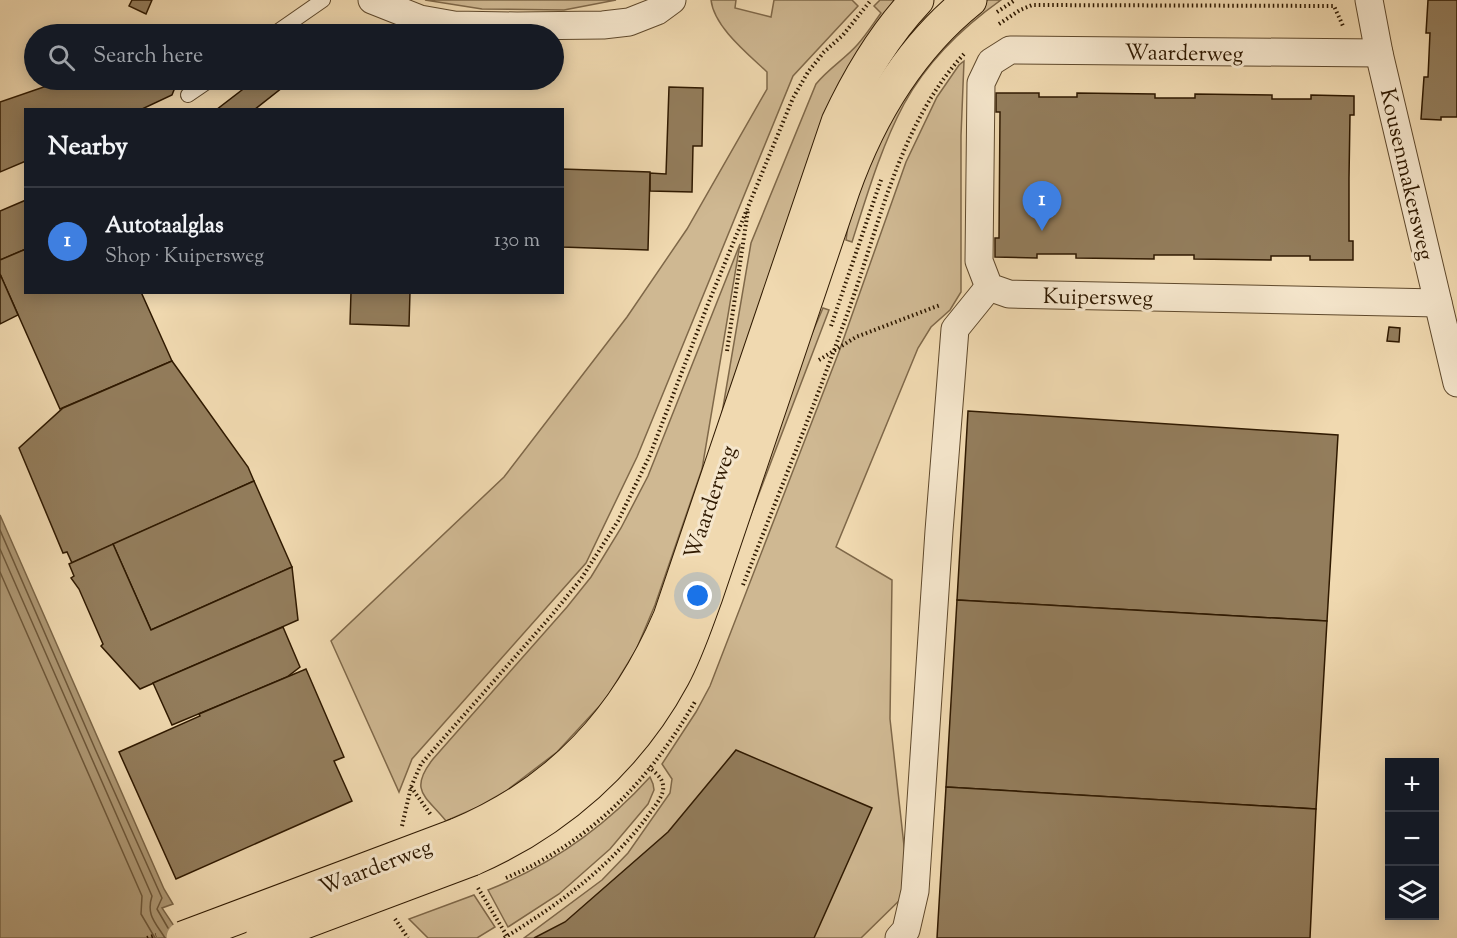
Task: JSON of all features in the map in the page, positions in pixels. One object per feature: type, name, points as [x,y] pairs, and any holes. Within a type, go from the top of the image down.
[{"type":"main road","name":"Waarderweg","points":[[262,938],[501,814],[528,797],[562,771],[603,730],[631,693],[646,668],[670,616],[838,122],[864,70],[879,46],[917,0]]},
{"type":"main road","name":"Waarderweg","points":[[183,938],[455,838],[524,832],[586,787],[622,751],[661,697],[685,653],[843,190],[867,130],[894,84],[911,61],[948,19],[969,0]]},
{"type":"street","points":[[372,0],[420,19],[444,24]]},
{"type":"street","name":"Kousenmakersweg","points":[[1369,0],[1367,54],[1438,303],[1457,383]]},
{"type":"street","points":[[564,25],[629,22],[665,6]]},
{"type":"street","name":"Waarderweg","points":[[989,287],[979,261],[981,83],[991,62],[1010,50],[1367,54]]},
{"type":"street","points":[[899,938],[906,930],[915,891],[955,329],[989,287]]},
{"type":"street","name":"Kuipersweg","points":[[989,287],[1009,294],[1438,303]]},
{"type":"lane","points":[[288,24],[323,0]]},
{"type":"lane","points":[[188,95],[195,90]]},
{"type":"path","points":[[401,831],[411,787],[416,774],[430,753],[488,690],[581,579],[618,521],[650,455],[749,203],[793,98],[808,72],[824,52],[858,18],[871,0]]},
{"type":"path","points":[[997,26],[1020,10],[1036,5],[1334,6],[1367,54]]},
{"type":"path","points":[[740,594],[834,350],[911,132],[935,90],[967,51]]},
{"type":"path","points":[[726,356],[749,203]]},
{"type":"path","points":[[819,360],[873,330],[946,303]]},
{"type":"path","points":[[498,881],[542,860],[607,813],[651,769],[679,729],[701,691]]},
{"type":"path","points":[[481,894],[506,937],[537,919],[570,895],[604,867],[627,843],[656,804],[663,790],[662,780],[647,765]]},
{"type":"path","points":[[411,787],[455,838]]},
{"type":"path","points":[[393,910],[399,928],[408,938]]},
{"type":"shaded area","points":[[425,0],[616,0],[564,10],[482,9]]},
{"type":"shaded area","points":[[711,0],[736,0],[735,8],[771,17],[774,0],[852,0],[858,6],[793,76],[637,457],[586,563],[412,759],[399,792],[331,641],[504,477],[627,317],[687,229],[767,89],[767,72],[725,30],[713,10]]},
{"type":"shaded area","points":[[880,0],[906,0],[713,466],[751,243],[816,84],[864,37],[881,13],[874,6]]},
{"type":"shaded area","points":[[982,0],[1001,0],[947,46],[913,89],[881,154],[852,242],[846,240],[851,204],[887,110]]},
{"type":"shaded area","points":[[964,61],[961,136],[961,292],[950,310],[931,327],[918,348],[836,547],[892,580],[890,719],[909,891],[861,938],[524,938],[602,880],[628,853],[670,793],[672,779],[662,764],[710,686],[840,349],[906,162],[937,97]]},
{"type":"shaded area","points":[[740,244],[702,469],[655,605],[636,650],[606,699],[557,752],[506,791],[446,821],[423,793],[421,786],[426,770],[433,759],[567,607],[591,577],[621,528],[648,476]]},
{"type":"shaded area","points":[[823,308],[829,310],[708,627],[546,826],[810,338]]},
{"type":"shaded area","points":[[650,777],[654,790],[648,804],[610,849],[559,894],[508,927],[488,890],[555,857],[614,813]]},
{"type":"shaded area","points":[[474,895],[495,927],[477,938],[428,938],[409,919]]},
{"type":"water","points":[[0,515],[164,889],[173,904],[162,908],[182,938],[0,938]]},
{"type":"building","points":[[132,0],[152,0],[146,14],[129,6]]},
{"type":"building","points":[[1428,0],[1457,0],[1457,117],[1441,117],[1441,120],[1421,119],[1424,77],[1428,77],[1430,33],[1426,33]]},
{"type":"building","points":[[669,87],[703,88],[702,146],[693,146],[692,192],[650,191],[650,173],[666,174]]},
{"type":"building","points":[[35,90],[174,90],[172,95],[144,108],[24,108],[24,162],[0,172],[0,102]]},
{"type":"building","points":[[242,90],[279,90],[257,108],[219,108]]},
{"type":"building","points":[[996,93],[1039,93],[1039,97],[1077,97],[1077,93],[1155,94],[1155,98],[1195,98],[1195,94],[1272,95],[1272,99],[1311,99],[1311,95],[1354,96],[1354,115],[1350,115],[1349,178],[1349,241],[1353,241],[1353,260],[1310,260],[1310,256],[1271,256],[1271,260],[1194,259],[1194,255],[1154,255],[1154,259],[1076,258],[1076,254],[1037,254],[1037,258],[995,257],[995,238],[999,238],[1000,112],[996,112]]},
{"type":"building","points":[[564,169],[650,172],[648,250],[564,247]]},
{"type":"building","points":[[24,201],[24,250],[0,260],[0,211]]},
{"type":"building","points":[[24,250],[24,294],[142,294],[172,361],[60,409],[0,274],[0,260]]},
{"type":"building","points":[[0,274],[18,315],[0,324]]},
{"type":"building","points":[[351,294],[410,294],[409,326],[350,324]]},
{"type":"building","points":[[1389,327],[1400,328],[1399,342],[1387,341]]},
{"type":"building","points":[[172,361],[248,467],[254,481],[72,563],[67,552],[63,553],[19,448],[63,408]]},
{"type":"building","points":[[968,411],[1338,435],[1327,621],[957,600]]},
{"type":"building","points":[[254,481],[292,567],[151,630],[113,544]]},
{"type":"building","points":[[113,544],[151,630],[292,567],[298,620],[140,689],[101,646],[103,644],[79,589],[71,578],[74,576],[69,564]]},
{"type":"building","points":[[957,600],[1327,621],[1316,809],[946,787]]},
{"type":"building","points":[[283,627],[300,667],[287,677],[172,725],[153,683]]},
{"type":"building","points":[[306,669],[344,757],[334,761],[352,801],[176,879],[119,752],[200,716],[199,714]]},
{"type":"building","points":[[736,750],[872,808],[814,938],[534,938],[565,922],[668,832]]},
{"type":"building","points":[[946,787],[1316,809],[1310,938],[937,938]]},
{"type":"place","name":"Autotaalglas","points":[[1042,231]]}]
